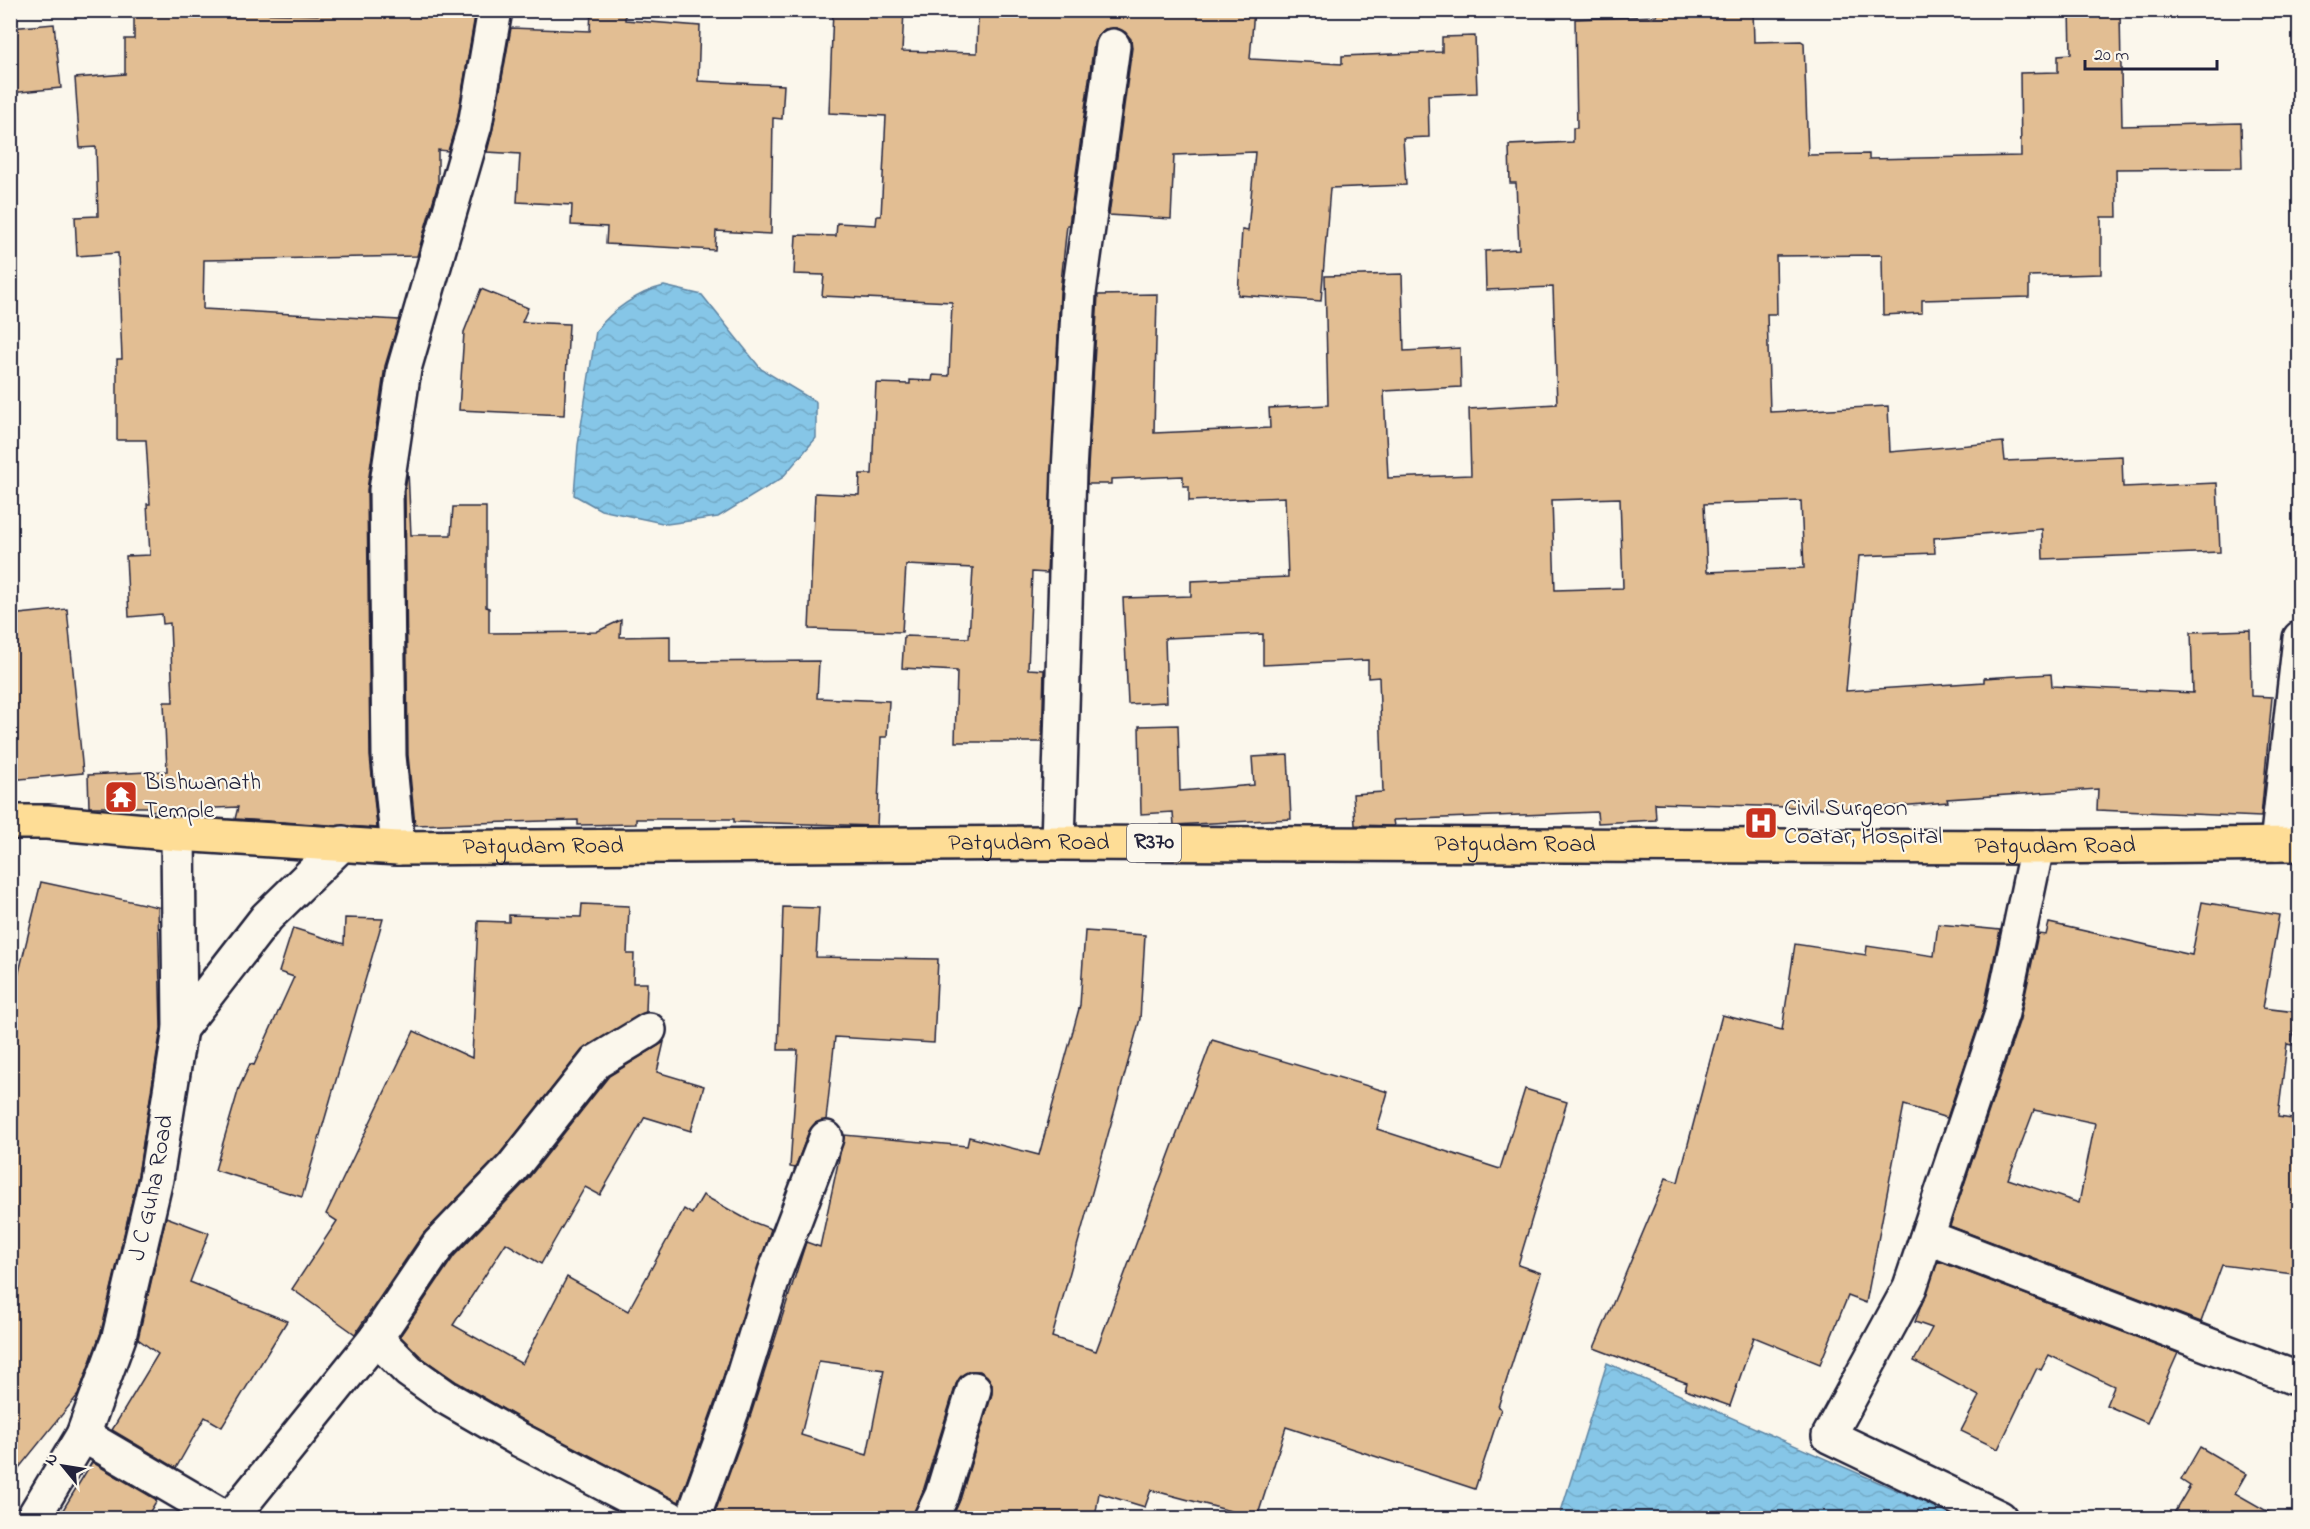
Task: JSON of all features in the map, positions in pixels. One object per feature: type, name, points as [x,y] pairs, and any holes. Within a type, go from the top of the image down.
[{"type":"main road","name":"Patgudam Road","points":[[10,822],[47,822],[178,834],[398,848],[1059,843],[2037,847],[2288,844]]},
{"type":"street","points":[[398,848],[389,756],[387,490],[404,369],[475,125],[495,10]]},
{"type":"street","points":[[1059,843],[1069,471],[1079,293],[1113,46]]},
{"type":"street","points":[[2288,844],[2300,638]]},
{"type":"street","name":"J C Guha Road","points":[[33,1518],[83,1435],[119,1337],[156,1179],[180,1029],[178,834]]},
{"type":"street","points":[[180,1029],[267,917],[343,843]]},
{"type":"street","points":[[2000,1518],[1829,1436],[1910,1287],[2002,1013],[2037,847]]},
{"type":"street","points":[[231,1518],[376,1338],[439,1244],[512,1168],[596,1062],[649,1030]]},
{"type":"street","points":[[693,1518],[733,1408],[775,1272],[826,1138]]},
{"type":"street","points":[[1927,1237],[2300,1380]]},
{"type":"street","points":[[376,1338],[409,1371],[447,1398],[520,1440],[670,1518]]},
{"type":"street","points":[[931,1518],[942,1495],[974,1389]]},
{"type":"street","points":[[83,1435],[225,1518]]},
{"type":"water","points":[[664,286],[702,295],[761,369],[816,402],[816,438],[782,478],[718,517],[667,524],[601,510],[574,495],[578,445],[596,331],[626,303]]},
{"type":"water","points":[[1607,1363],[1960,1518],[1559,1518]]},
{"type":"building","points":[[134,10],[368,16],[368,10],[476,10],[457,121],[448,151],[438,150],[438,184],[417,256],[204,260],[203,309],[399,320],[385,366],[367,490],[370,756],[377,828],[235,819],[238,807],[148,811],[148,807],[89,807],[88,775],[167,771],[164,702],[173,702],[170,623],[163,624],[162,614],[129,617],[126,556],[150,555],[147,504],[150,504],[146,440],[117,440],[117,359],[122,359],[118,253],[77,256],[75,217],[98,216],[96,147],[80,148],[75,78],[125,74],[125,39],[134,39]]},
{"type":"building","points":[[591,10],[625,10],[625,20],[700,26],[698,81],[784,85],[782,119],[773,118],[771,234],[716,231],[715,250],[606,244],[607,227],[571,225],[572,205],[517,202],[520,154],[487,152],[511,28],[590,31]]},
{"type":"building","points":[[833,10],[904,10],[902,51],[977,53],[978,10],[1254,10],[1250,59],[1342,64],[1342,56],[1442,52],[1442,37],[1475,36],[1477,93],[1428,95],[1429,137],[1403,138],[1406,185],[1330,188],[1321,301],[1238,295],[1242,230],[1248,231],[1255,152],[1174,155],[1171,219],[1109,215],[1132,48],[1131,39],[1125,32],[1116,28],[1105,29],[1098,35],[1094,43],[1069,225],[1067,225],[1060,292],[1047,573],[1032,572],[1028,669],[1044,670],[1042,742],[955,742],[957,671],[902,668],[904,636],[969,638],[973,568],[906,565],[902,632],[809,629],[815,493],[859,495],[860,474],[872,474],[876,383],[910,384],[910,380],[932,381],[933,375],[949,376],[952,302],[822,296],[824,275],[794,274],[796,235],[836,236],[837,223],[876,225],[877,216],[881,216],[886,116],[829,113]]},
{"type":"building","points":[[1657,10],[1753,10],[1754,42],[1801,41],[1804,43],[1808,155],[1869,154],[1869,159],[2021,156],[2020,73],[2058,72],[2058,55],[2071,54],[2070,10],[2120,12],[2122,126],[2241,123],[2242,168],[2116,169],[2117,217],[2101,217],[2101,274],[2029,276],[2029,297],[1922,300],[1922,313],[1883,315],[1882,255],[1776,256],[1777,314],[1767,314],[1770,412],[1888,406],[1890,452],[2003,442],[2005,461],[2122,456],[2123,487],[2217,483],[2220,552],[2043,559],[2042,529],[1934,538],[1935,553],[1859,556],[1846,691],[1984,682],[1984,678],[2051,674],[2052,686],[2193,693],[2191,632],[2250,630],[2251,696],[2272,697],[2261,817],[2097,810],[2098,789],[1947,799],[1948,802],[1860,809],[1655,803],[1656,820],[1598,823],[1597,812],[1393,820],[1394,826],[1355,825],[1353,794],[1383,792],[1379,677],[1368,678],[1368,660],[1263,665],[1263,634],[1165,638],[1167,702],[1128,704],[1123,598],[1191,596],[1191,581],[1288,577],[1285,497],[1189,501],[1189,486],[1183,486],[1183,476],[1111,479],[1111,484],[1087,484],[1098,295],[1157,294],[1154,433],[1270,428],[1269,408],[1328,405],[1325,276],[1402,274],[1404,351],[1460,348],[1461,387],[1384,391],[1388,478],[1471,475],[1469,409],[1557,404],[1553,287],[1486,290],[1485,251],[1519,249],[1516,183],[1510,183],[1509,145],[1573,142],[1573,128],[1577,128],[1575,19],[1657,16]],"holes":[[[1620,498],[1623,588],[1555,590],[1552,500]],[[1801,501],[1804,568],[1707,572],[1704,504]]]},
{"type":"building","points":[[54,24],[61,88],[10,93],[10,28]]},
{"type":"building","points":[[481,289],[528,308],[522,322],[569,324],[564,415],[459,410],[464,332]]},
{"type":"building","points":[[408,471],[411,535],[451,535],[453,507],[486,507],[486,607],[489,608],[489,633],[596,632],[621,620],[620,637],[670,636],[670,662],[819,661],[817,698],[889,701],[887,737],[881,737],[877,826],[734,822],[734,819],[636,819],[636,824],[578,825],[578,820],[415,825],[408,755],[405,491]]},
{"type":"building","points":[[67,609],[83,773],[10,780],[10,615]]},
{"type":"building","points":[[1178,725],[1180,791],[1254,785],[1252,757],[1288,755],[1291,819],[1174,825],[1173,812],[1141,814],[1139,726]]},
{"type":"building","points":[[41,882],[158,907],[161,1028],[138,1175],[101,1332],[78,1395],[10,1479],[10,1009]]},
{"type":"building","points":[[2202,902],[2279,915],[2263,1008],[2296,1012],[2292,1045],[2287,1044],[2278,1117],[2300,1120],[2300,1275],[2222,1265],[2201,1322],[1950,1226],[2020,1019],[2038,934],[2046,935],[2049,923],[2192,955]],"holes":[[[2034,1110],[2095,1123],[2079,1203],[2008,1179]]]},
{"type":"building","points":[[582,904],[629,906],[627,954],[634,954],[633,983],[647,983],[646,1012],[582,1050],[498,1156],[423,1234],[355,1334],[292,1289],[337,1221],[326,1214],[414,1031],[472,1058],[478,921],[509,922],[509,915],[581,917]]},
{"type":"building","points":[[783,907],[819,908],[816,957],[938,959],[934,1043],[835,1037],[826,1120],[815,1123],[809,1131],[795,1168],[790,1167],[798,1050],[778,1050]]},
{"type":"building","points":[[345,918],[383,919],[302,1197],[215,1170],[239,1088],[250,1064],[254,1065],[294,977],[279,972],[293,928],[344,944]]},
{"type":"building","points":[[1938,924],[2000,930],[1984,1008],[1947,1118],[1904,1105],[1866,1303],[1848,1296],[1820,1364],[1754,1337],[1730,1406],[1685,1390],[1687,1383],[1594,1348],[1666,1178],[1678,1182],[1722,1015],[1782,1030],[1795,944],[1866,955],[1867,946],[1934,956]]},
{"type":"building","points":[[1085,931],[1145,935],[1140,1019],[1052,1337],[1096,1351],[1212,1040],[1388,1092],[1377,1129],[1500,1169],[1525,1089],[1567,1102],[1518,1265],[1541,1273],[1498,1407],[1501,1409],[1475,1489],[1286,1427],[1257,1518],[1151,1490],[1145,1507],[1099,1493],[1095,1518],[952,1518],[960,1500],[992,1394],[992,1384],[987,1376],[980,1371],[970,1371],[962,1375],[956,1384],[924,1488],[912,1518],[713,1518],[751,1414],[806,1242],[820,1247],[844,1135],[967,1146],[969,1137],[1039,1155],[1080,1005]],"holes":[[[819,1361],[884,1370],[867,1455],[801,1435]]]},
{"type":"building","points":[[664,1042],[657,1072],[704,1086],[691,1131],[645,1117],[600,1195],[585,1187],[541,1264],[506,1243],[453,1325],[522,1364],[567,1277],[628,1311],[684,1209],[692,1214],[703,1195],[748,1220],[771,1229],[715,1402],[679,1502],[529,1424],[457,1382],[421,1357],[400,1336],[454,1256],[527,1180],[609,1076]]},
{"type":"building","points":[[166,1217],[209,1233],[190,1282],[287,1321],[222,1427],[205,1417],[176,1468],[112,1430],[158,1354],[138,1339]]},
{"type":"building","points":[[1938,1261],[2178,1353],[2147,1423],[2106,1405],[2114,1386],[2049,1355],[2041,1370],[2037,1368],[1998,1449],[1961,1431],[1979,1396],[1914,1361],[1932,1328],[1915,1322]]},
{"type":"building","points":[[2200,1447],[2246,1474],[2235,1493],[2279,1518],[2171,1518],[2190,1486],[2181,1480]]},
{"type":"building","points":[[92,1462],[157,1500],[146,1518],[58,1518]]},
{"type":"place","name":"Bishwanath Temple","points":[[121,797]]},
{"type":"place","name":"Civil Surgeon Coatar, Hospital","points":[[1761,823]]}]
